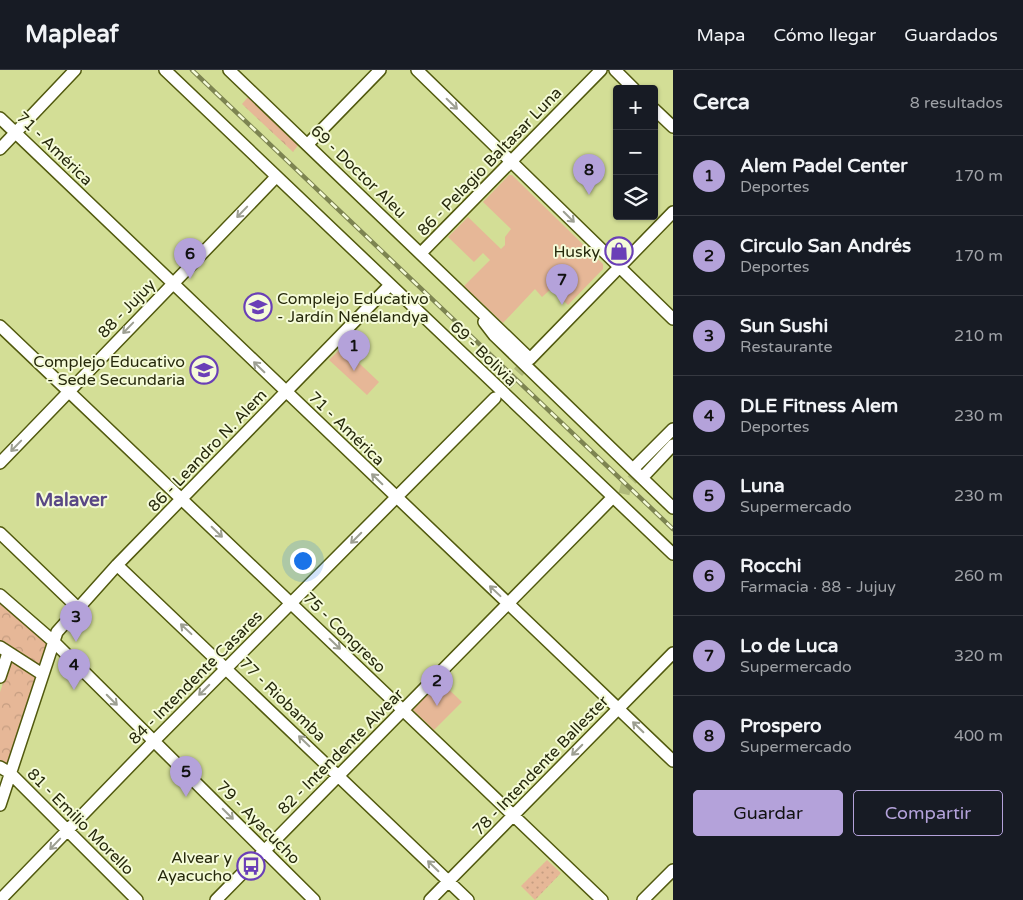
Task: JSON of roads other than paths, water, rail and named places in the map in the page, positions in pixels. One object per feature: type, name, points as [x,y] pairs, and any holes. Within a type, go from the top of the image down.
[{"type":"street","points":[[0,149],[75,70]]},
{"type":"street","name":"69 - Bolivia","points":[[165,70],[390,285],[499,394],[626,503],[673,547]]},
{"type":"street","points":[[308,144],[380,70]]},
{"type":"street","points":[[417,70],[512,160],[673,319]]},
{"type":"street","name":"86 - Pelagio Baltasar Luna","points":[[421,253],[601,70]]},
{"type":"street","points":[[615,70],[630,85]]},
{"type":"street","name":"69 - Doctor Aleu","points":[[233,72],[466,297],[673,508]]},
{"type":"street","points":[[658,113],[673,127]]},
{"type":"street","name":"71 - América","points":[[0,118],[673,761]]},
{"type":"street","name":"88 - Jujuy","points":[[0,463],[276,177]]},
{"type":"street","points":[[526,360],[673,212]]},
{"type":"street","name":"86 - Leandro N. Alem","points":[[0,805],[5,770],[57,632],[77,607],[117,565],[390,285]]},
{"type":"street","name":"75 - Congreso","points":[[0,326],[602,900]]},
{"type":"street","name":"84 - Intendente Casares","points":[[0,900],[154,741],[415,478],[429,470],[499,394]]},
{"type":"street","points":[[638,473],[673,429]]},
{"type":"street","points":[[638,473],[673,437]]},
{"type":"street","points":[[638,473],[673,445]]},
{"type":"street","name":"69 - Bolivia","points":[[618,496],[673,554]]},
{"type":"street","name":"82 - Intendente Alvear","points":[[216,900],[339,774],[618,496]]},
{"type":"street","points":[[0,533],[77,607]]},
{"type":"street","name":"77 - Riobamba","points":[[117,565],[339,774],[468,900]]},
{"type":"street","name":"79 - Ayacucho","points":[[0,595],[53,641],[314,900]]},
{"type":"street","points":[[0,676],[4,650],[42,674]]},
{"type":"street","name":"78 - Intendente Ballester","points":[[430,900],[673,653]]},
{"type":"street","name":"81 - Emilio Morello","points":[[5,770],[137,900]]},
{"type":"street","points":[[643,900],[673,870]]},
{"type":"tunnel","points":[[496,397],[530,359]]},
{"type":"tunnel","points":[[624,494],[626,486],[640,471]]},
{"type":"railway","points":[[192,70],[673,529]]},
{"type":"place","name":"Prospero","points":[[589,195]]},
{"type":"place","name":"Husky","points":[[619,251]]},
{"type":"place","name":"Rocchi","points":[[190,279]]},
{"type":"place","name":"Lo de Luca","points":[[562,305]]},
{"type":"place","name":"Complejo Educativo - Jardín Nenelandya","points":[[258,307]]},
{"type":"place","name":"Complejo Educativo - Sede Secundaria","points":[[204,370]]},
{"type":"place","name":"Alem Padel Center","points":[[354,371]]},
{"type":"place","name":"Sun Sushi","points":[[76,642]]},
{"type":"place","name":"DLE Fitness Alem","points":[[74,690]]},
{"type":"place","name":"Circulo San Andrés","points":[[437,706]]},
{"type":"place","name":"Luna","points":[[186,797]]},
{"type":"place","name":"Alvear y Ayacucho","points":[[251,866]]},
{"type":"district","name":"Malaver","points":[[71,499]]}]
